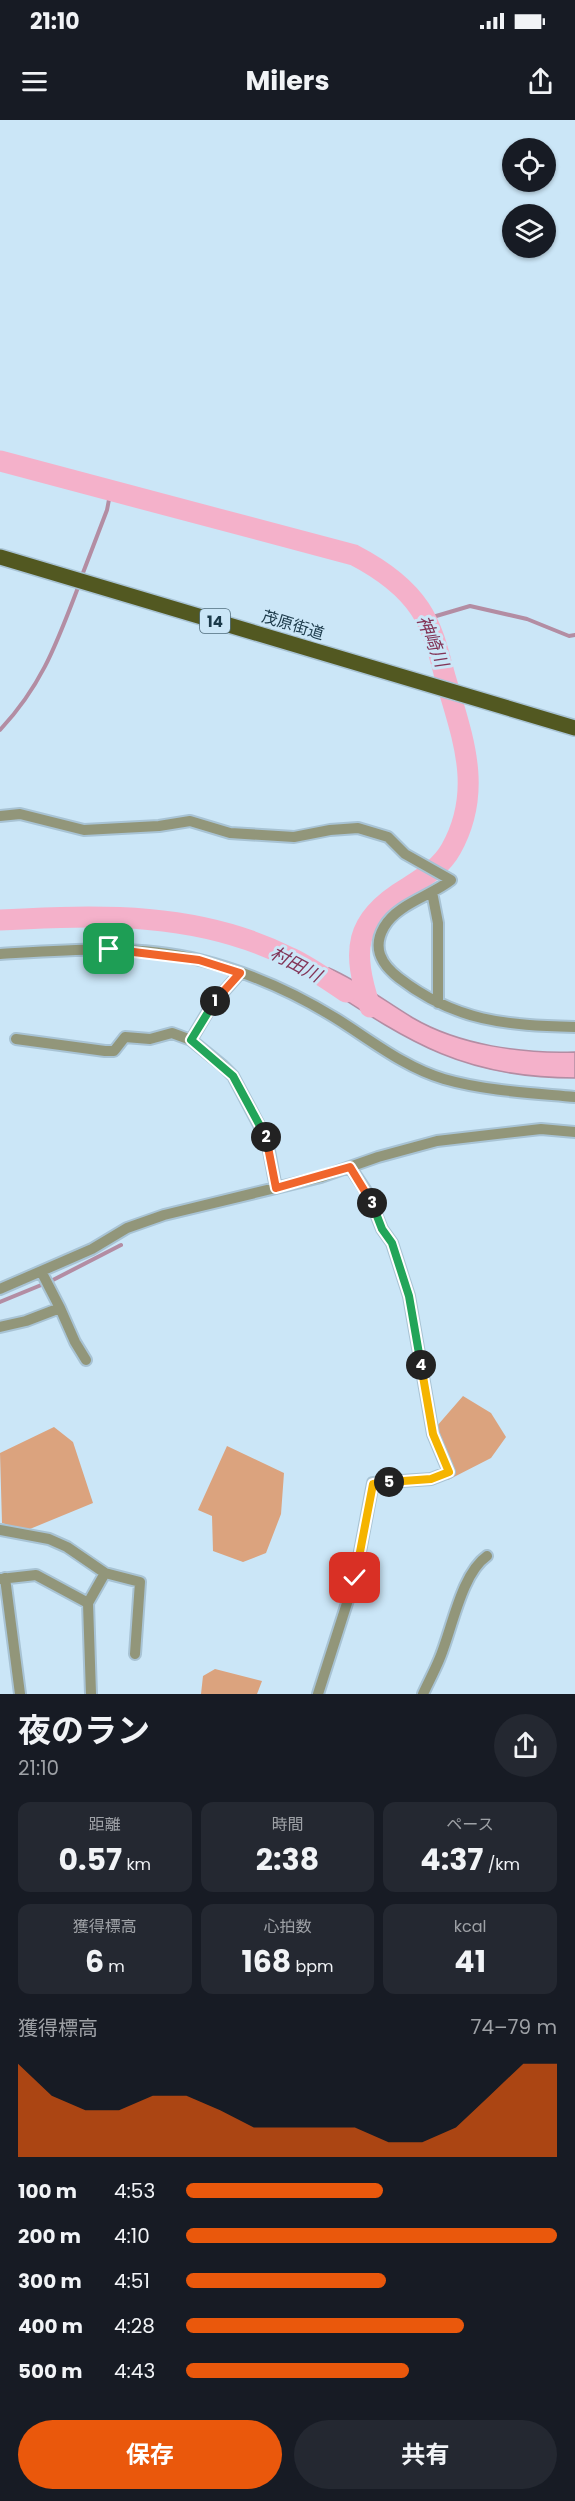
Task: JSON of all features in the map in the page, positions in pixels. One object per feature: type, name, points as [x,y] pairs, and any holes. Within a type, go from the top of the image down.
[{"type":"main road","name":"茂原街道","points":[[0,557],[575,728]]},
{"type":"street","points":[[0,816],[20,814],[84,830],[159,826],[190,821],[230,834],[294,837],[330,830],[358,828],[388,837],[405,854],[451,880],[395,915],[386,925],[380,935],[378,953],[391,972],[454,1012],[514,1025],[575,1027]]},
{"type":"street","points":[[432,892],[438,923],[438,1003]]},
{"type":"street","points":[[0,954],[109,949],[199,960],[240,973],[301,998],[373,1045],[404,1062],[444,1079],[503,1090],[575,1097]]},
{"type":"street","points":[[191,1040],[212,1005],[240,973]]},
{"type":"street","points":[[16,1038],[105,1051],[114,1051],[125,1037],[150,1039],[172,1033],[191,1040],[233,1076],[267,1140],[276,1188]]},
{"type":"street","points":[[0,1289],[92,1250],[127,1228],[164,1215],[276,1188],[437,1141],[541,1130],[575,1131]]},
{"type":"street","points":[[318,1694],[355,1578],[373,1484],[431,1479],[449,1472],[433,1434],[409,1296],[395,1253],[368,1194],[350,1167]]},
{"type":"street","points":[[42,1273],[86,1360]]},
{"type":"street","points":[[0,1327],[26,1322],[60,1308]]},
{"type":"street","points":[[0,1530],[49,1539],[67,1546],[105,1573],[140,1582],[135,1654]]},
{"type":"street","points":[[423,1694],[440,1660],[467,1580],[479,1562],[488,1556]]},
{"type":"street","points":[[91,1694],[88,1604],[105,1573]]},
{"type":"street","points":[[20,1694],[3,1579],[36,1575],[88,1604]]},
{"type":"shaded area","points":[[329,968],[413,1018],[450,1035],[513,1049],[575,1052],[575,1078],[499,1071],[437,1052],[379,1021],[316,981]]},
{"type":"shaded area","points":[[463,1396],[491,1413],[506,1437],[491,1458],[448,1480],[430,1434]]},
{"type":"shaded area","points":[[54,1427],[73,1442],[93,1503],[25,1531],[2,1523],[0,1453]]},
{"type":"shaded area","points":[[227,1446],[284,1473],[281,1514],[266,1553],[243,1562],[213,1551],[212,1516],[198,1510]]},
{"type":"shaded area","points":[[215,1669],[262,1681],[257,1694],[201,1694],[203,1676]]},
{"type":"waterway","name":"神崎川","points":[[0,461],[354,555],[390,578],[414,600],[435,640],[463,739],[467,761],[467,804],[451,849],[442,861],[426,876],[389,900],[376,912],[367,925],[360,953],[364,987],[370,1007]]},
{"type":"waterway","points":[[81,578],[107,510],[111,489]]},
{"type":"waterway","points":[[0,730],[15,713],[38,679],[56,644],[79,585]]},
{"type":"waterway","points":[[426,619],[470,606],[527,619],[569,636],[575,635]]},
{"type":"waterway","name":"村田川","points":[[0,920],[112,917],[185,924],[256,943],[298,962],[346,992]]},
{"type":"waterway","points":[[0,1302],[51,1281],[121,1245]]},
{"type":"route","points":[[109,949],[199,960],[240,973],[212,1005],[191,1040],[233,1076],[238,1090],[267,1140],[276,1188],[350,1167],[368,1194],[382,1229],[392,1243],[409,1296],[433,1434],[449,1472],[431,1479],[373,1484],[355,1578]]}]
